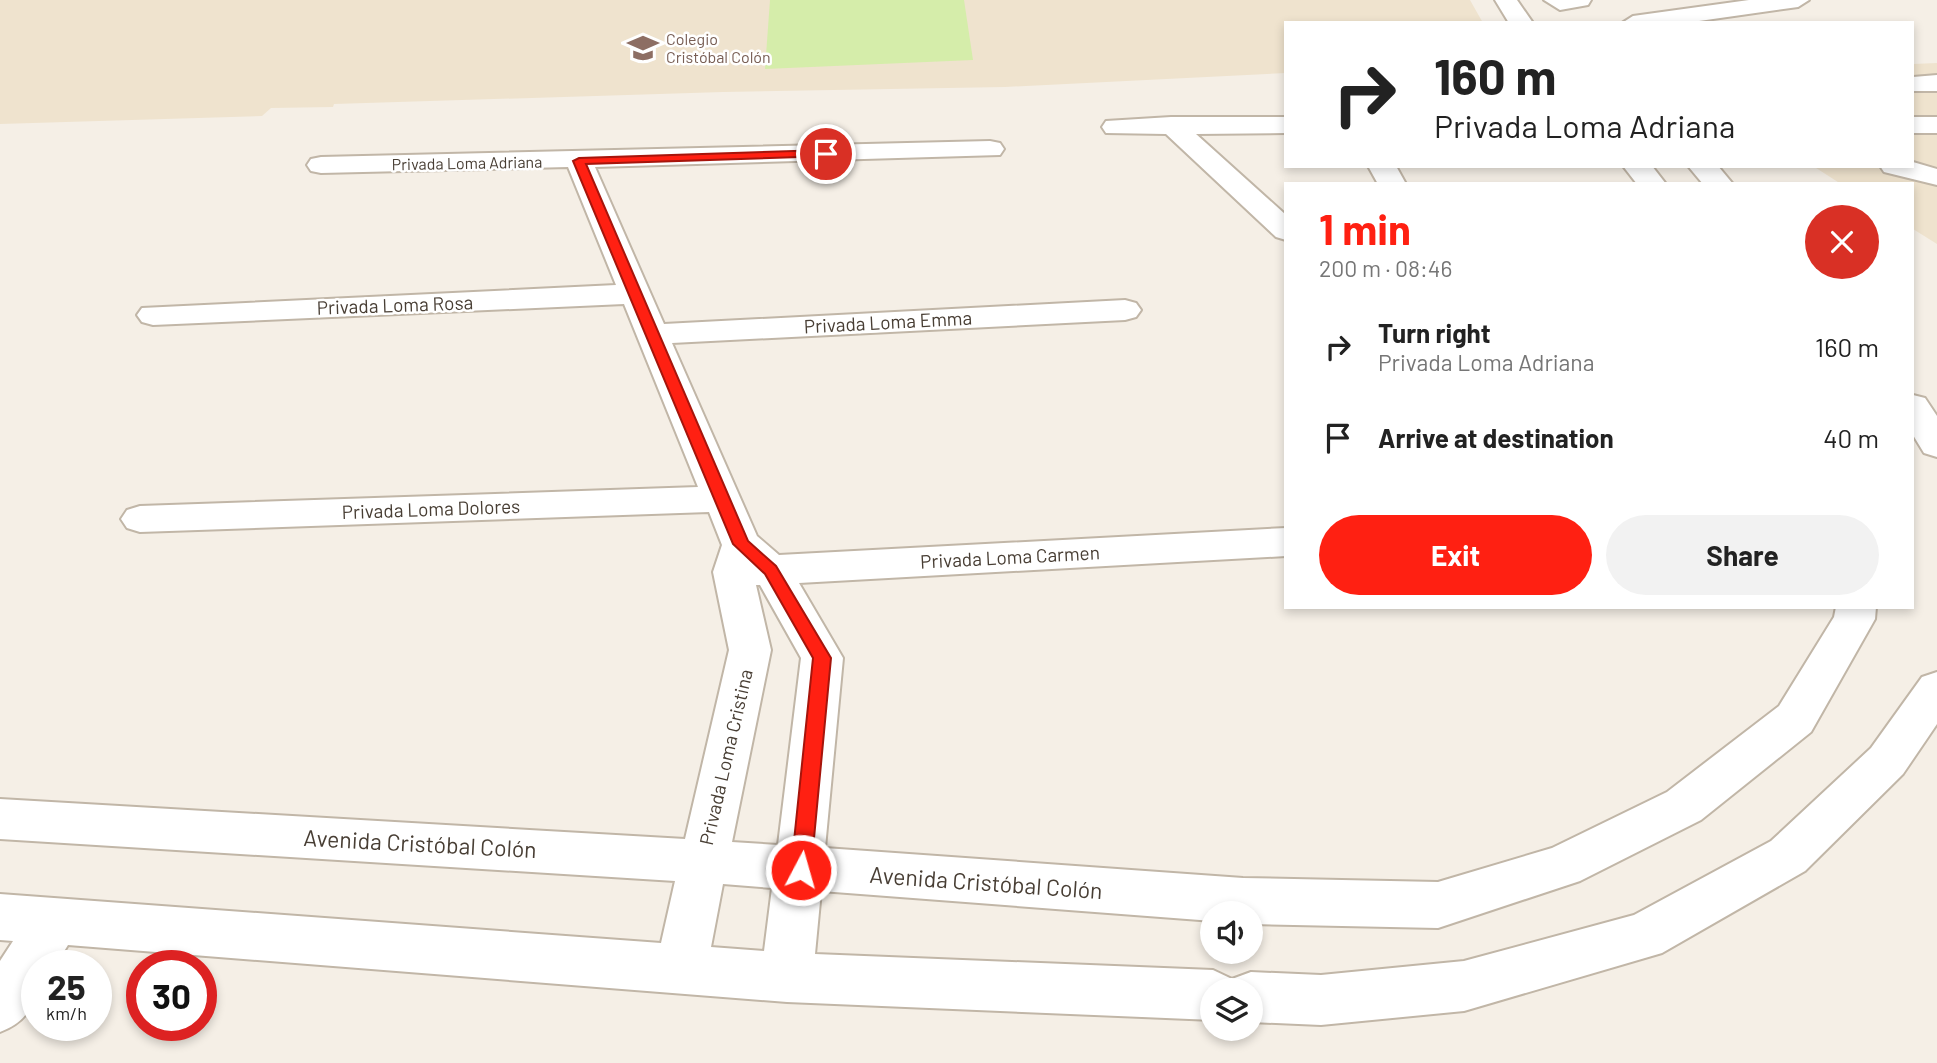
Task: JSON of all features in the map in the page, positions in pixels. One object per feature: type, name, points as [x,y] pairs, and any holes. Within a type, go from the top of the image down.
[{"type":"street","points":[[1506,0],[1520,21]]},
{"type":"street","points":[[1647,21],[1798,0]]},
{"type":"street","points":[[1565,1],[1574,21]]},
{"type":"street","points":[[1914,84],[1937,83]]},
{"type":"street","points":[[1171,125],[1284,229]]},
{"type":"street","points":[[1115,127],[1284,125]]},
{"type":"street","points":[[1914,125],[1937,125]]},
{"type":"street","name":"Privada Loma Adriana","points":[[321,165],[579,161],[990,149]]},
{"type":"street","name":"Privada Loma Cristina","points":[[579,161],[748,562],[822,658],[801,870],[787,977]]},
{"type":"street","points":[[1639,168],[1649,182]]},
{"type":"street","points":[[1704,168],[1716,182]]},
{"type":"street","points":[[1902,168],[1937,177]]},
{"type":"street","name":"Privada Loma Rosa","points":[[153,315],[636,294]]},
{"type":"street","name":"Privada Loma Emma","points":[[652,334],[1125,310]]},
{"type":"street","name":"Privada Loma Dolores","points":[[140,519],[722,499]]},
{"type":"street","name":"Privada Loma Carmen","points":[[748,562],[1284,542]]},
{"type":"street","name":"Privada Loma Cristina","points":[[680,970],[750,650],[748,562]]},
{"type":"street","name":"Avenida Cristóbal Colón","points":[[0,819],[702,861],[1243,901],[1438,905],[1563,866],[1684,806],[1795,719],[1854,619],[1856,609]]},
{"type":"street","points":[[1263,997],[1321,999],[1464,986],[1644,936],[1788,856],[1887,761],[1937,689]]},
{"type":"street","points":[[0,917],[787,977],[1200,994]]},
{"type":"street","points":[[0,1007],[56,920]]},
{"type":"shaded area","name":"Colegio Cristóbal Colón","points":[[0,0],[1470,0],[1482,21],[1284,21],[1284,73],[1005,87],[723,92],[334,104],[333,107],[271,108],[262,116],[0,124]]},
{"type":"shaded area","points":[[1937,63],[1937,244],[1914,230],[1914,182],[1838,182],[1816,168],[1914,168],[1914,64]]},
{"type":"green space","points":[[770,0],[964,0],[973,60],[765,69]]},
{"type":"place","name":"Colegio Cristóbal Colón","points":[[643,48]]},
{"type":"route","points":[[801,870],[822,658],[771,570],[741,544],[579,161],[826,154]]}]
